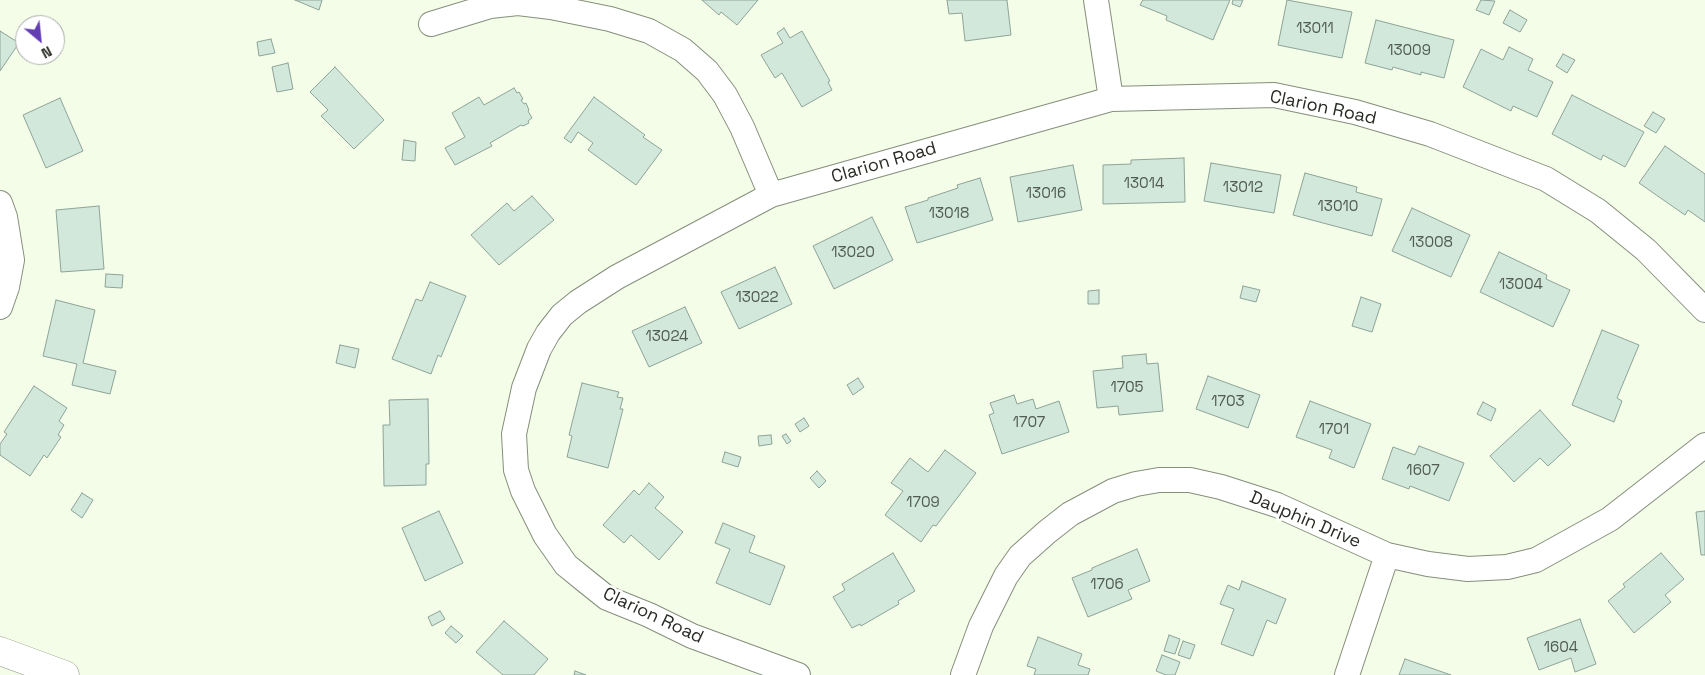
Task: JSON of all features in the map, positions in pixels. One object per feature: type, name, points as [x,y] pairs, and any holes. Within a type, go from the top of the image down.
[{"type":"main road","points":[[0,651],[65,675]]},
{"type":"street","points":[[1096,0],[1111,99]]},
{"type":"street","points":[[431,24],[490,6],[518,3],[551,7],[610,19],[649,31],[683,50],[707,71],[725,95],[742,126],[771,195]]},
{"type":"street","name":"Clarion Road","points":[[798,675],[692,636],[607,598],[566,565],[545,535],[523,491],[516,470],[514,434],[524,388],[539,349],[548,333],[562,315],[578,302],[617,277],[771,195],[1111,99],[1274,95],[1355,112],[1430,134],[1546,179],[1598,211],[1646,250],[1705,310]]},
{"type":"street","points":[[0,203],[5,217],[12,260],[7,288],[0,307]]},
{"type":"street","name":"Dauphin Drive","points":[[963,675],[981,626],[1006,576],[1020,556],[1070,514],[1113,491],[1159,480],[1190,480],[1221,487],[1278,505],[1387,555],[1428,564],[1468,569],[1507,567],[1536,560],[1610,520],[1705,444]]},
{"type":"street","points":[[1347,675],[1387,555]]},
{"type":"building","points":[[295,0],[322,0],[319,10]]},
{"type":"building","points":[[702,0],[758,0],[737,25],[721,12],[719,15]]},
{"type":"building","points":[[947,0],[1007,0],[1011,35],[965,41],[962,13],[949,14]]},
{"type":"building","points":[[1143,0],[1230,0],[1213,40],[1166,20],[1167,16],[1140,5]]},
{"type":"building","points":[[1233,0],[1243,0],[1240,7],[1232,4]]},
{"type":"building","points":[[1287,0],[1352,12],[1342,58],[1278,45]]},
{"type":"building","points":[[1481,0],[1495,1],[1489,15],[1476,10]]},
{"type":"building","points":[[1510,10],[1527,20],[1520,32],[1503,23]]},
{"type":"building","points":[[1376,20],[1454,40],[1444,78],[1421,72],[1421,75],[1393,67],[1392,70],[1365,63]]},
{"type":"building","points":[[784,28],[790,38],[802,31],[830,81],[828,82],[832,90],[802,107],[782,73],[775,78],[761,55],[783,43],[777,33]]},
{"type":"building","points":[[0,31],[15,40],[15,49],[0,71]]},
{"type":"building","points":[[271,39],[275,53],[259,56],[257,42]]},
{"type":"building","points":[[1509,47],[1533,59],[1528,70],[1553,82],[1537,117],[1513,106],[1511,111],[1463,87],[1481,49],[1503,60]]},
{"type":"building","points":[[1563,54],[1575,60],[1567,73],[1556,66]]},
{"type":"building","points":[[288,63],[293,89],[277,92],[272,67]]},
{"type":"building","points":[[335,67],[384,120],[354,149],[321,116],[328,110],[310,92]]},
{"type":"building","points":[[514,88],[517,93],[519,92],[523,99],[521,100],[524,104],[526,103],[529,110],[532,118],[528,121],[529,123],[521,125],[490,143],[492,146],[455,165],[445,148],[465,137],[452,113],[479,97],[484,105]]},
{"type":"building","points":[[1572,95],[1644,132],[1625,167],[1603,155],[1601,160],[1552,134]]},
{"type":"building","points":[[594,97],[662,150],[636,185],[588,150],[593,143],[578,132],[571,143],[564,138]]},
{"type":"building","points":[[60,98],[83,151],[46,168],[23,115]]},
{"type":"building","points":[[1653,112],[1665,119],[1656,133],[1644,126]]},
{"type":"building","points":[[404,140],[416,142],[415,161],[402,160]]},
{"type":"building","points":[[1665,146],[1705,174],[1705,222],[1688,210],[1685,215],[1639,183]]},
{"type":"building","points":[[1184,158],[1185,202],[1103,204],[1103,165],[1131,164],[1131,160]]},
{"type":"building","points":[[1211,163],[1281,175],[1274,213],[1204,201]]},
{"type":"building","points":[[1073,165],[1082,210],[1018,222],[1010,177]]},
{"type":"building","points":[[1305,173],[1357,187],[1356,192],[1382,199],[1372,236],[1293,215]]},
{"type":"building","points":[[980,178],[993,220],[917,243],[905,207],[958,188],[957,185]]},
{"type":"building","points":[[532,196],[554,220],[499,265],[471,235],[507,203],[514,211]]},
{"type":"building","points":[[99,206],[104,269],[61,272],[56,210]]},
{"type":"building","points":[[1412,208],[1470,235],[1451,277],[1392,251]]},
{"type":"building","points":[[872,217],[893,260],[834,289],[813,246]]},
{"type":"building","points":[[1499,252],[1547,275],[1546,279],[1570,290],[1553,327],[1480,292]]},
{"type":"building","points":[[775,267],[792,304],[739,329],[721,292]]},
{"type":"building","points":[[106,274],[123,275],[122,288],[105,287]]},
{"type":"building","points":[[430,282],[466,296],[441,357],[438,355],[431,374],[392,359],[416,299],[422,301]]},
{"type":"building","points":[[1243,286],[1260,290],[1256,302],[1240,298]]},
{"type":"building","points":[[1099,290],[1099,304],[1088,304],[1088,291]]},
{"type":"building","points":[[1361,297],[1381,304],[1372,332],[1352,326]]},
{"type":"building","points":[[56,300],[95,310],[83,363],[116,371],[110,394],[72,385],[77,364],[43,356]]},
{"type":"building","points":[[685,307],[702,343],[649,367],[632,331]]},
{"type":"building","points":[[1602,330],[1639,345],[1617,398],[1622,401],[1614,422],[1572,405]]},
{"type":"building","points":[[340,345],[359,349],[355,368],[336,363]]},
{"type":"building","points":[[1146,354],[1147,364],[1158,363],[1163,411],[1119,415],[1118,406],[1097,408],[1093,371],[1123,368],[1122,356]]},
{"type":"building","points":[[1208,376],[1260,395],[1248,428],[1196,409]]},
{"type":"building","points":[[858,378],[864,387],[853,395],[847,385]]},
{"type":"building","points":[[582,383],[619,392],[617,397],[623,398],[620,409],[623,409],[608,468],[567,457],[572,436],[569,435]]},
{"type":"building","points":[[34,386],[67,408],[59,421],[64,425],[58,435],[61,437],[47,458],[44,455],[30,476],[0,455],[0,444],[7,434],[4,432]]},
{"type":"building","points":[[1014,395],[1017,404],[1033,399],[1036,409],[1059,401],[1069,432],[1002,454],[989,415],[994,413],[990,403]]},
{"type":"building","points":[[428,399],[429,464],[426,464],[426,485],[384,486],[383,425],[390,425],[389,400]]},
{"type":"building","points":[[1310,401],[1371,424],[1354,468],[1329,458],[1332,450],[1296,437]]},
{"type":"building","points":[[1483,402],[1496,409],[1491,421],[1477,414]]},
{"type":"building","points":[[1540,410],[1571,445],[1548,466],[1540,458],[1514,482],[1490,456]]},
{"type":"building","points":[[804,418],[809,426],[800,432],[795,424]]},
{"type":"building","points":[[786,434],[791,441],[787,444],[782,436]]},
{"type":"building","points":[[771,435],[772,444],[759,446],[758,436]]},
{"type":"building","points":[[1419,446],[1464,463],[1449,501],[1410,486],[1409,489],[1382,479],[1393,447],[1415,455]]},
{"type":"building","points":[[945,450],[976,473],[936,526],[933,525],[921,542],[885,515],[903,491],[891,483],[910,458],[928,472]]},
{"type":"building","points":[[725,452],[741,457],[738,467],[722,462]]},
{"type":"building","points":[[817,471],[826,481],[819,488],[810,478]]},
{"type":"building","points":[[649,483],[664,497],[655,508],[683,532],[659,560],[631,535],[624,543],[603,525],[634,490],[639,495]]},
{"type":"building","points":[[82,493],[93,500],[82,518],[71,510]]},
{"type":"building","points":[[439,511],[463,563],[425,581],[402,528]]},
{"type":"building","points":[[1705,511],[1705,555],[1701,555],[1696,512]]},
{"type":"building","points":[[723,523],[755,536],[749,552],[785,566],[770,605],[716,583],[730,549],[715,543]]},
{"type":"building","points":[[1137,549],[1150,581],[1128,590],[1132,599],[1088,617],[1072,578]]},
{"type":"building","points":[[893,553],[915,591],[898,601],[899,604],[861,626],[860,624],[852,628],[833,597],[845,590],[842,584]]},
{"type":"building","points":[[1661,553],[1684,579],[1665,595],[1671,602],[1634,633],[1608,601],[1625,587],[1623,584]]},
{"type":"building","points":[[1242,581],[1286,599],[1276,624],[1267,620],[1253,656],[1221,644],[1234,609],[1220,604],[1228,585],[1239,590]]},
{"type":"building","points":[[440,611],[445,619],[432,626],[428,617]]},
{"type":"building","points":[[1580,619],[1596,664],[1575,672],[1571,658],[1539,670],[1527,638]]},
{"type":"building","points":[[504,621],[548,659],[534,675],[503,675],[476,652]]},
{"type":"building","points":[[451,626],[463,636],[456,643],[445,633]]},
{"type":"building","points":[[1169,635],[1180,639],[1175,654],[1164,651]]},
{"type":"building","points":[[1038,637],[1082,654],[1078,665],[1090,669],[1088,675],[1034,675],[1036,669],[1027,666]]},
{"type":"building","points":[[1183,641],[1195,645],[1190,659],[1178,655]]},
{"type":"building","points":[[1162,655],[1180,662],[1175,675],[1166,675],[1156,671]]},
{"type":"building","points":[[1405,659],[1451,675],[1399,675]]},
{"type":"building","points":[[575,671],[586,675],[574,675]]}]
